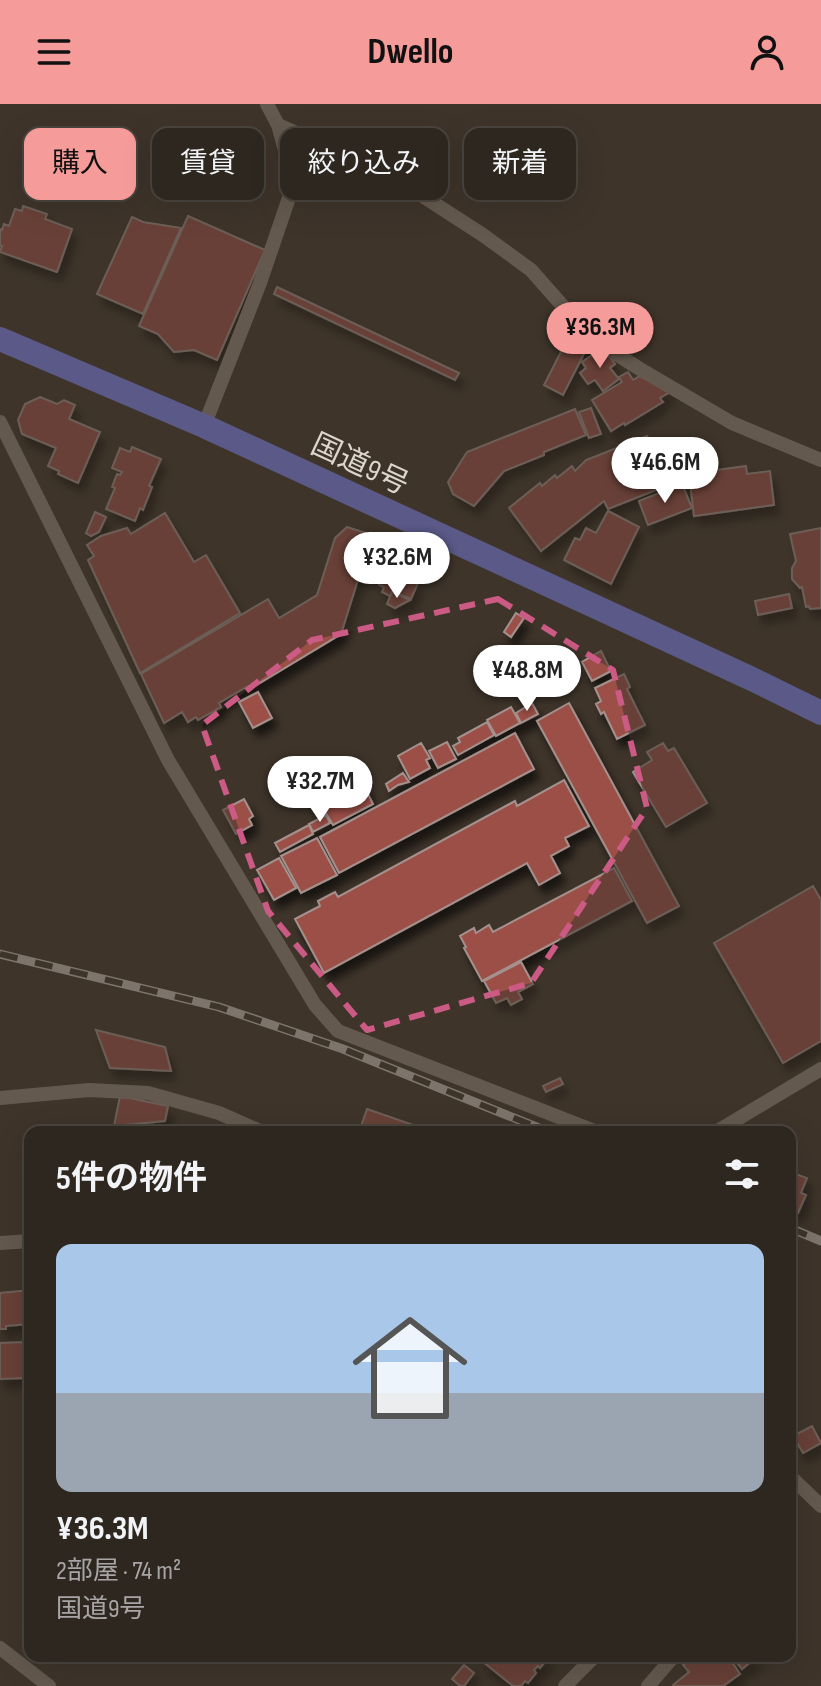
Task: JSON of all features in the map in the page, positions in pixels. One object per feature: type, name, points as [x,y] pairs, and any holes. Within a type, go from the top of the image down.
[{"type":"highway","name":"国道9号","points":[[0,339],[204,426],[821,713]]},
{"type":"street","points":[[204,426],[260,283],[294,183],[278,125],[267,104]]},
{"type":"street","points":[[278,125],[401,182],[483,235],[531,270],[591,338],[640,369],[732,423],[821,460]]},
{"type":"street","points":[[0,422],[168,760],[315,1005],[338,1031],[582,1126]]},
{"type":"street","points":[[726,1126],[821,1069]]},
{"type":"street","points":[[0,1098],[89,1090],[148,1093],[219,1113],[248,1126]]},
{"type":"street","points":[[0,1243],[24,1241]]},
{"type":"street","points":[[796,1482],[821,1506]]},
{"type":"street","points":[[0,1648],[49,1686]]},
{"type":"street","points":[[565,1686],[589,1662]]},
{"type":"street","points":[[648,1686],[669,1662]]},
{"type":"highlighted area","points":[[498,599],[613,670],[647,808],[531,983],[367,1030],[268,911],[202,725],[312,640]]},
{"type":"building","points":[[23,206],[47,214],[45,219],[72,229],[57,272],[0,252],[0,229],[4,224],[9,226],[15,209],[22,211]]},
{"type":"building","points":[[188,216],[265,250],[217,360],[194,350],[174,352],[158,334],[139,326]]},
{"type":"building","points":[[132,217],[143,222],[181,228],[143,314],[97,294]]},
{"type":"building","points":[[277,287],[459,373],[455,380],[274,294]]},
{"type":"building","points":[[571,332],[590,342],[563,395],[544,385]]},
{"type":"building","points":[[604,349],[615,364],[610,368],[619,379],[603,391],[595,380],[588,384],[580,373],[586,368],[582,362]]},
{"type":"building","points":[[628,372],[633,380],[640,376],[672,391],[660,398],[663,402],[611,431],[592,400],[622,382],[619,377]]},
{"type":"building","points":[[40,397],[57,404],[64,400],[75,405],[69,419],[100,432],[78,483],[48,466],[56,448],[22,434],[18,420],[25,404]]},
{"type":"building","points":[[591,408],[601,434],[589,438],[579,412]]},
{"type":"building","points":[[575,409],[586,435],[504,471],[474,506],[453,494],[448,482],[467,452]]},
{"type":"building","points":[[647,436],[669,485],[608,509],[604,501],[541,551],[509,508],[540,483],[542,486],[572,466],[575,471],[586,460]]},
{"type":"building","points":[[132,447],[161,459],[143,510],[140,508],[135,521],[106,509],[117,474],[122,472],[112,468],[120,448],[130,452]]},
{"type":"building","points":[[746,466],[747,474],[770,471],[774,505],[694,516],[690,482],[695,481],[694,473]]},
{"type":"building","points":[[682,484],[692,508],[648,525],[639,501]]},
{"type":"building","points":[[608,511],[639,527],[611,584],[564,560],[575,538],[580,540],[586,528],[596,533]]},
{"type":"building","points":[[95,512],[106,517],[99,532],[91,536],[86,533]]},
{"type":"building","points":[[165,513],[194,562],[206,555],[240,613],[140,673],[88,560],[94,556],[87,545],[101,536],[127,528],[131,534]]},
{"type":"building","points":[[347,527],[372,535],[341,634],[250,689],[248,686],[219,703],[221,707],[198,720],[196,717],[188,722],[182,712],[164,723],[141,674],[268,599],[279,618],[317,595],[335,538]]},
{"type":"building","points":[[821,528],[821,608],[810,609],[806,607],[802,587],[792,579],[796,561],[790,534]]},
{"type":"building","points":[[387,568],[418,583],[411,599],[392,591],[390,596],[382,592],[384,587],[379,585]]},
{"type":"building","points":[[392,592],[410,600],[395,608],[387,604]]},
{"type":"building","points":[[789,594],[792,608],[758,615],[755,601]]},
{"type":"building","points":[[516,613],[524,618],[511,637],[504,632]]},
{"type":"building","points":[[601,651],[611,671],[592,681],[582,662]]},
{"type":"building","points":[[624,674],[630,687],[627,689],[645,725],[617,739],[604,712],[601,714],[596,704],[601,701],[595,688]]},
{"type":"building","points":[[258,692],[272,718],[253,728],[239,702]]},
{"type":"building","points":[[532,703],[538,714],[521,723],[516,713]]},
{"type":"building","points":[[569,703],[679,906],[647,923],[537,721]]},
{"type":"building","points":[[511,707],[520,723],[496,736],[487,720]]},
{"type":"building","points":[[487,722],[494,735],[458,755],[453,746],[460,742],[458,738]]},
{"type":"building","points":[[515,733],[534,769],[339,873],[320,837]]},
{"type":"building","points":[[447,742],[456,759],[438,768],[429,751]]},
{"type":"building","points":[[421,743],[430,758],[426,760],[430,768],[410,779],[398,756]]},
{"type":"building","points":[[663,743],[668,751],[674,748],[707,803],[666,827],[633,772],[652,760],[647,752]]},
{"type":"building","points":[[403,773],[409,782],[389,791],[386,784]]},
{"type":"building","points":[[564,780],[589,826],[565,838],[569,846],[551,856],[560,873],[539,885],[527,863],[324,973],[295,919],[320,906],[318,901],[335,892],[338,897],[515,801],[517,806]]},
{"type":"building","points":[[363,784],[373,804],[333,825],[323,808]]},
{"type":"building","points":[[244,799],[253,816],[249,819],[252,825],[236,834],[223,810]]},
{"type":"building","points":[[326,815],[330,823],[313,832],[309,824]]},
{"type":"building","points":[[309,825],[313,834],[280,852],[275,843]]},
{"type":"building","points":[[317,838],[337,875],[301,893],[281,856]]},
{"type":"building","points":[[279,858],[296,888],[274,900],[257,870]]},
{"type":"building","points":[[614,868],[632,901],[482,981],[460,936],[474,928],[476,933],[489,925],[493,932]]},
{"type":"building","points":[[813,886],[821,900],[821,1041],[783,1063],[714,943]]},
{"type":"building","points":[[521,962],[533,984],[518,992],[522,999],[511,1005],[507,998],[496,1003],[484,981]]},
{"type":"building","points":[[96,1030],[165,1047],[171,1071],[110,1068]]},
{"type":"building","points":[[560,1078],[563,1084],[546,1092],[543,1086]]},
{"type":"building","points":[[120,1096],[168,1106],[165,1121],[114,1126]]},
{"type":"building","points":[[367,1109],[416,1126],[361,1126]]},
{"type":"building","points":[[796,1174],[807,1178],[801,1193],[806,1195],[798,1213]]},
{"type":"building","points":[[24,1291],[24,1324],[0,1329],[0,1293]]},
{"type":"building","points":[[24,1342],[24,1378],[0,1379],[0,1343]]},
{"type":"building","points":[[812,1426],[821,1443],[803,1453],[796,1434]]},
{"type":"building","points":[[483,1662],[545,1662],[534,1670],[536,1673],[528,1683],[525,1681],[521,1686],[513,1686]]},
{"type":"building","points":[[687,1662],[732,1662],[740,1674],[723,1686],[674,1686],[689,1672],[683,1665]]},
{"type":"building","points":[[736,1662],[751,1662],[742,1669]]},
{"type":"building","points":[[464,1665],[474,1673],[464,1686],[460,1686],[452,1679]]},
{"type":"railway","points":[[0,954],[219,1007],[343,1049],[534,1126]]},
{"type":"railway","points":[[796,1231],[821,1241]]}]
